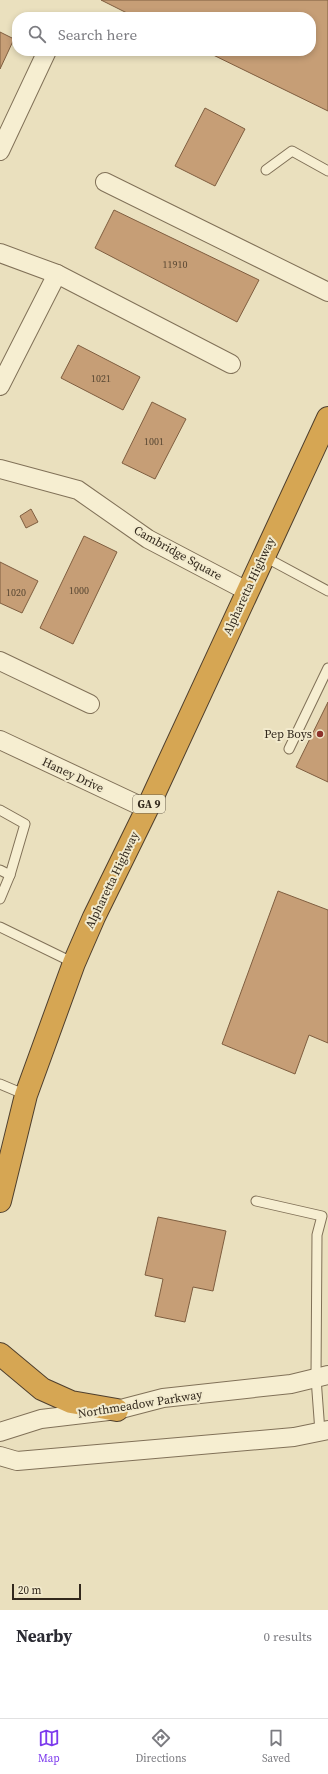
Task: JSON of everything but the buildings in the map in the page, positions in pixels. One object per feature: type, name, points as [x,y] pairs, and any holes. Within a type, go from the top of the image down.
[{"type":"highway","name":"Alpharetta Highway","points":[[0,1201],[26,1095],[74,963],[94,917],[147,809],[328,418]]},
{"type":"highway","points":[[0,1354],[42,1389],[71,1402],[117,1410]]},
{"type":"street","points":[[0,151],[45,56]]},
{"type":"street","points":[[105,182],[328,292]]},
{"type":"street","points":[[0,253],[57,274],[231,364]]},
{"type":"street","points":[[0,386],[57,274]]},
{"type":"street","name":"Cambridge Square","points":[[0,470],[78,490],[148,539],[247,591]]},
{"type":"street","points":[[0,661],[90,704]]},
{"type":"street","name":"Haney Drive","points":[[0,740],[147,809]]},
{"type":"street","name":"Northmeadow Parkway","points":[[0,1432],[41,1419],[117,1410],[163,1398],[291,1384],[322,1376]]},
{"type":"street","points":[[0,1456],[17,1461],[122,1453],[294,1437],[324,1431]]},
{"type":"lane","points":[[266,170],[292,151],[328,171]]},
{"type":"lane","points":[[263,556],[328,591]]},
{"type":"lane","points":[[289,749],[328,668]]},
{"type":"lane","points":[[0,810],[25,824],[10,875],[0,899]]},
{"type":"lane","points":[[0,870],[10,875]]},
{"type":"lane","points":[[0,927],[74,963]]},
{"type":"lane","points":[[0,1084],[26,1095]]},
{"type":"lane","points":[[256,1201],[325,1212],[317,1235],[324,1431]]},
{"type":"place","name":"Pep Boys","points":[[320,734]]}]
